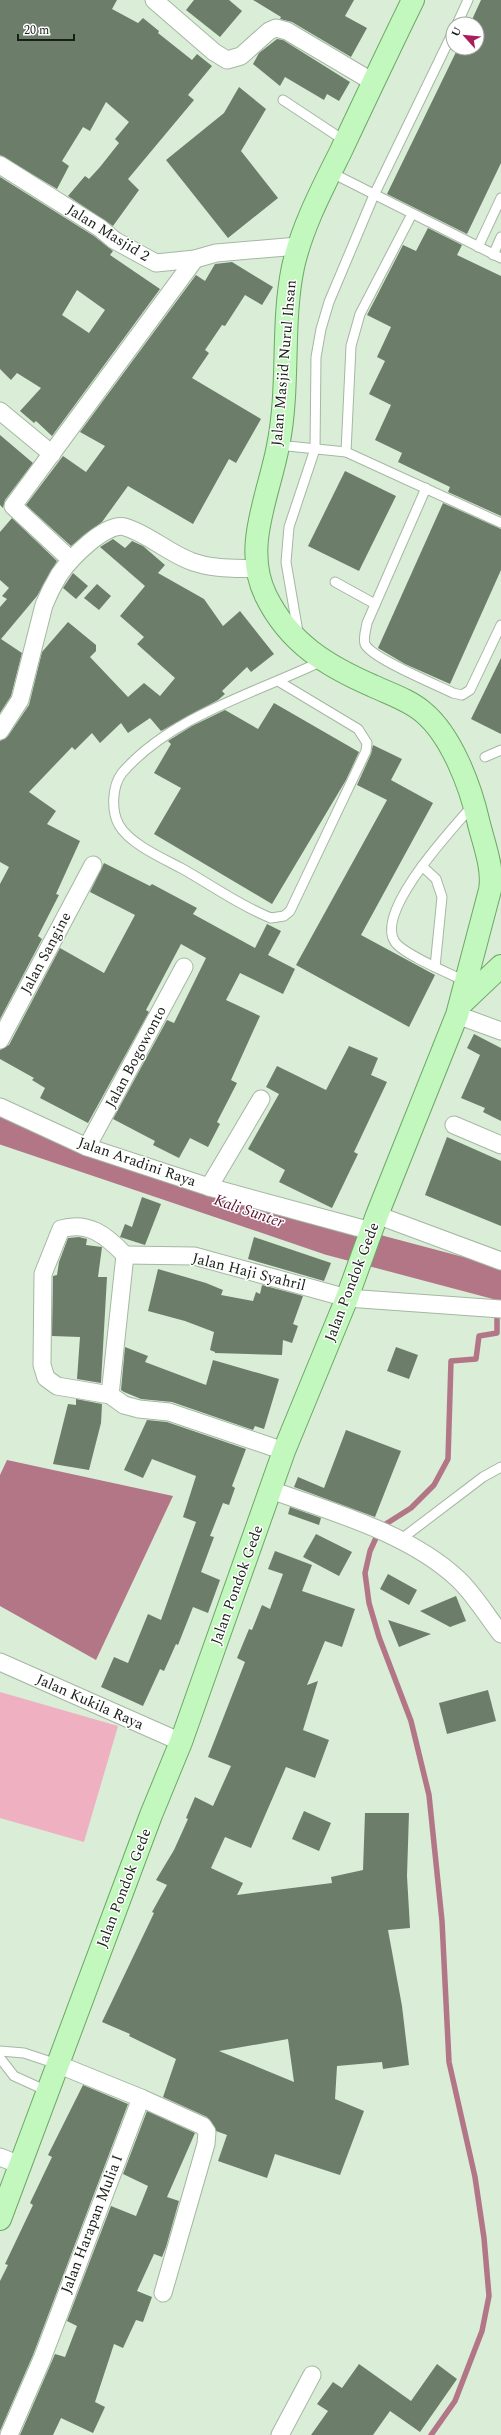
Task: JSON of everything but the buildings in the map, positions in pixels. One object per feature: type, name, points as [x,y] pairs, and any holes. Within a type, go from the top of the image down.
[{"type":"main road","name":"Jalan Masjid Nurul Ihsan","points":[[413,0],[330,172],[298,246],[292,270],[283,407],[278,445],[259,523],[256,544],[257,569],[265,595],[281,621],[299,642],[322,661],[339,672],[413,704],[438,726],[449,743],[474,804],[497,884],[473,985]]},
{"type":"main road","name":"Jalan Pondok Gede","points":[[0,2219],[10,2161],[48,2091],[57,2064],[181,1742],[284,1451],[347,1298],[372,1229],[459,1009],[473,985],[501,966]]},
{"type":"street","points":[[154,0],[214,52],[227,60],[241,56],[269,31],[276,28],[287,31],[373,82]]},
{"type":"street","name":"Jalan Masjid 2","points":[[0,165],[100,228],[114,240],[156,263],[195,259],[216,253],[298,246]]},
{"type":"street","points":[[71,560],[13,506],[195,259]]},
{"type":"street","points":[[0,411],[52,454]]},
{"type":"street","points":[[0,731],[20,700],[44,605],[59,575],[71,560],[107,529],[118,526],[130,529],[191,562],[202,565],[257,569]]},
{"type":"street","name":"Jalan Sangine","points":[[0,1040],[93,865]]},
{"type":"street","name":"Jalan Bogowonto","points":[[87,1146],[184,966]]},
{"type":"street","points":[[459,1009],[501,1031]]},
{"type":"street","points":[[209,1187],[261,1099]]},
{"type":"street","name":"Jalan Aradini Raya","points":[[0,1107],[87,1146],[209,1187],[501,1261]]},
{"type":"street","points":[[454,1125],[501,1145]]},
{"type":"street","points":[[110,1395],[125,1255],[98,1232],[74,1225],[61,1230],[43,1274],[42,1365],[46,1378],[57,1386],[110,1395],[124,1405],[139,1409],[169,1412],[284,1451]]},
{"type":"street","name":"Jalan Haji Syahril","points":[[125,1255],[194,1256],[347,1298],[501,1309]]},
{"type":"street","points":[[271,1490],[393,1537],[426,1555],[457,1578],[501,1634]]},
{"type":"street","name":"Jalan Kukila Raya","points":[[0,1662],[181,1742]]},
{"type":"street","points":[[57,2064],[141,2098],[203,2126],[207,2132],[206,2144],[163,2293]]},
{"type":"street","name":"Jalan Harapan Mulia I","points":[[9,2435],[42,2359],[141,2098]]},
{"type":"street","points":[[280,2435],[312,2375]]},
{"type":"lane","points":[[461,16],[468,0]]},
{"type":"lane","points":[[299,642],[286,562],[289,528],[315,449],[316,357],[321,329],[329,302],[374,195],[445,49]]},
{"type":"lane","points":[[282,100],[345,141]]},
{"type":"lane","points":[[330,172],[497,256],[501,237]]},
{"type":"lane","points":[[478,247],[501,198]]},
{"type":"lane","points":[[346,452],[351,346],[360,314],[412,214]]},
{"type":"lane","points":[[278,445],[346,452],[501,523]]},
{"type":"lane","points":[[426,488],[375,604],[364,637],[366,645],[371,652],[459,695],[470,690],[501,625]]},
{"type":"lane","points":[[335,582],[375,604]]},
{"type":"lane","points":[[278,681],[358,729],[367,743],[366,751],[290,910],[278,918],[266,916],[138,844],[119,825],[112,800],[121,774],[150,748],[185,724],[278,681],[322,661]]},
{"type":"lane","points":[[486,757],[501,750]]},
{"type":"lane","points":[[473,985],[435,967],[401,948],[391,935],[393,916],[422,866],[474,804]]},
{"type":"lane","points":[[422,866],[436,879],[442,897],[435,967]]},
{"type":"lane","points":[[393,1537],[501,1467]]},
{"type":"lane","points":[[0,2052],[24,2053],[57,2064]]},
{"type":"lane","points":[[0,2058],[14,2076],[48,2091]]},
{"type":"shaded area","points":[[7,1460],[173,1496],[96,1660],[0,1606],[0,1475]]},
{"type":"shaded area","points":[[0,1692],[118,1726],[84,1842],[0,1818]]},
{"type":"waterway","name":"Kali Sunter","points":[[0,1127],[331,1239],[501,1284]]},
{"type":"waterway","points":[[431,2435],[455,2401],[482,2331],[489,2296],[484,2238],[475,2177],[449,2062],[442,1921],[429,1795],[411,1721],[379,1637],[369,1603],[365,1573],[370,1551],[381,1527],[411,1508],[434,1485],[448,1459],[451,1361],[476,1359],[479,1336],[497,1333],[497,1283]]}]
